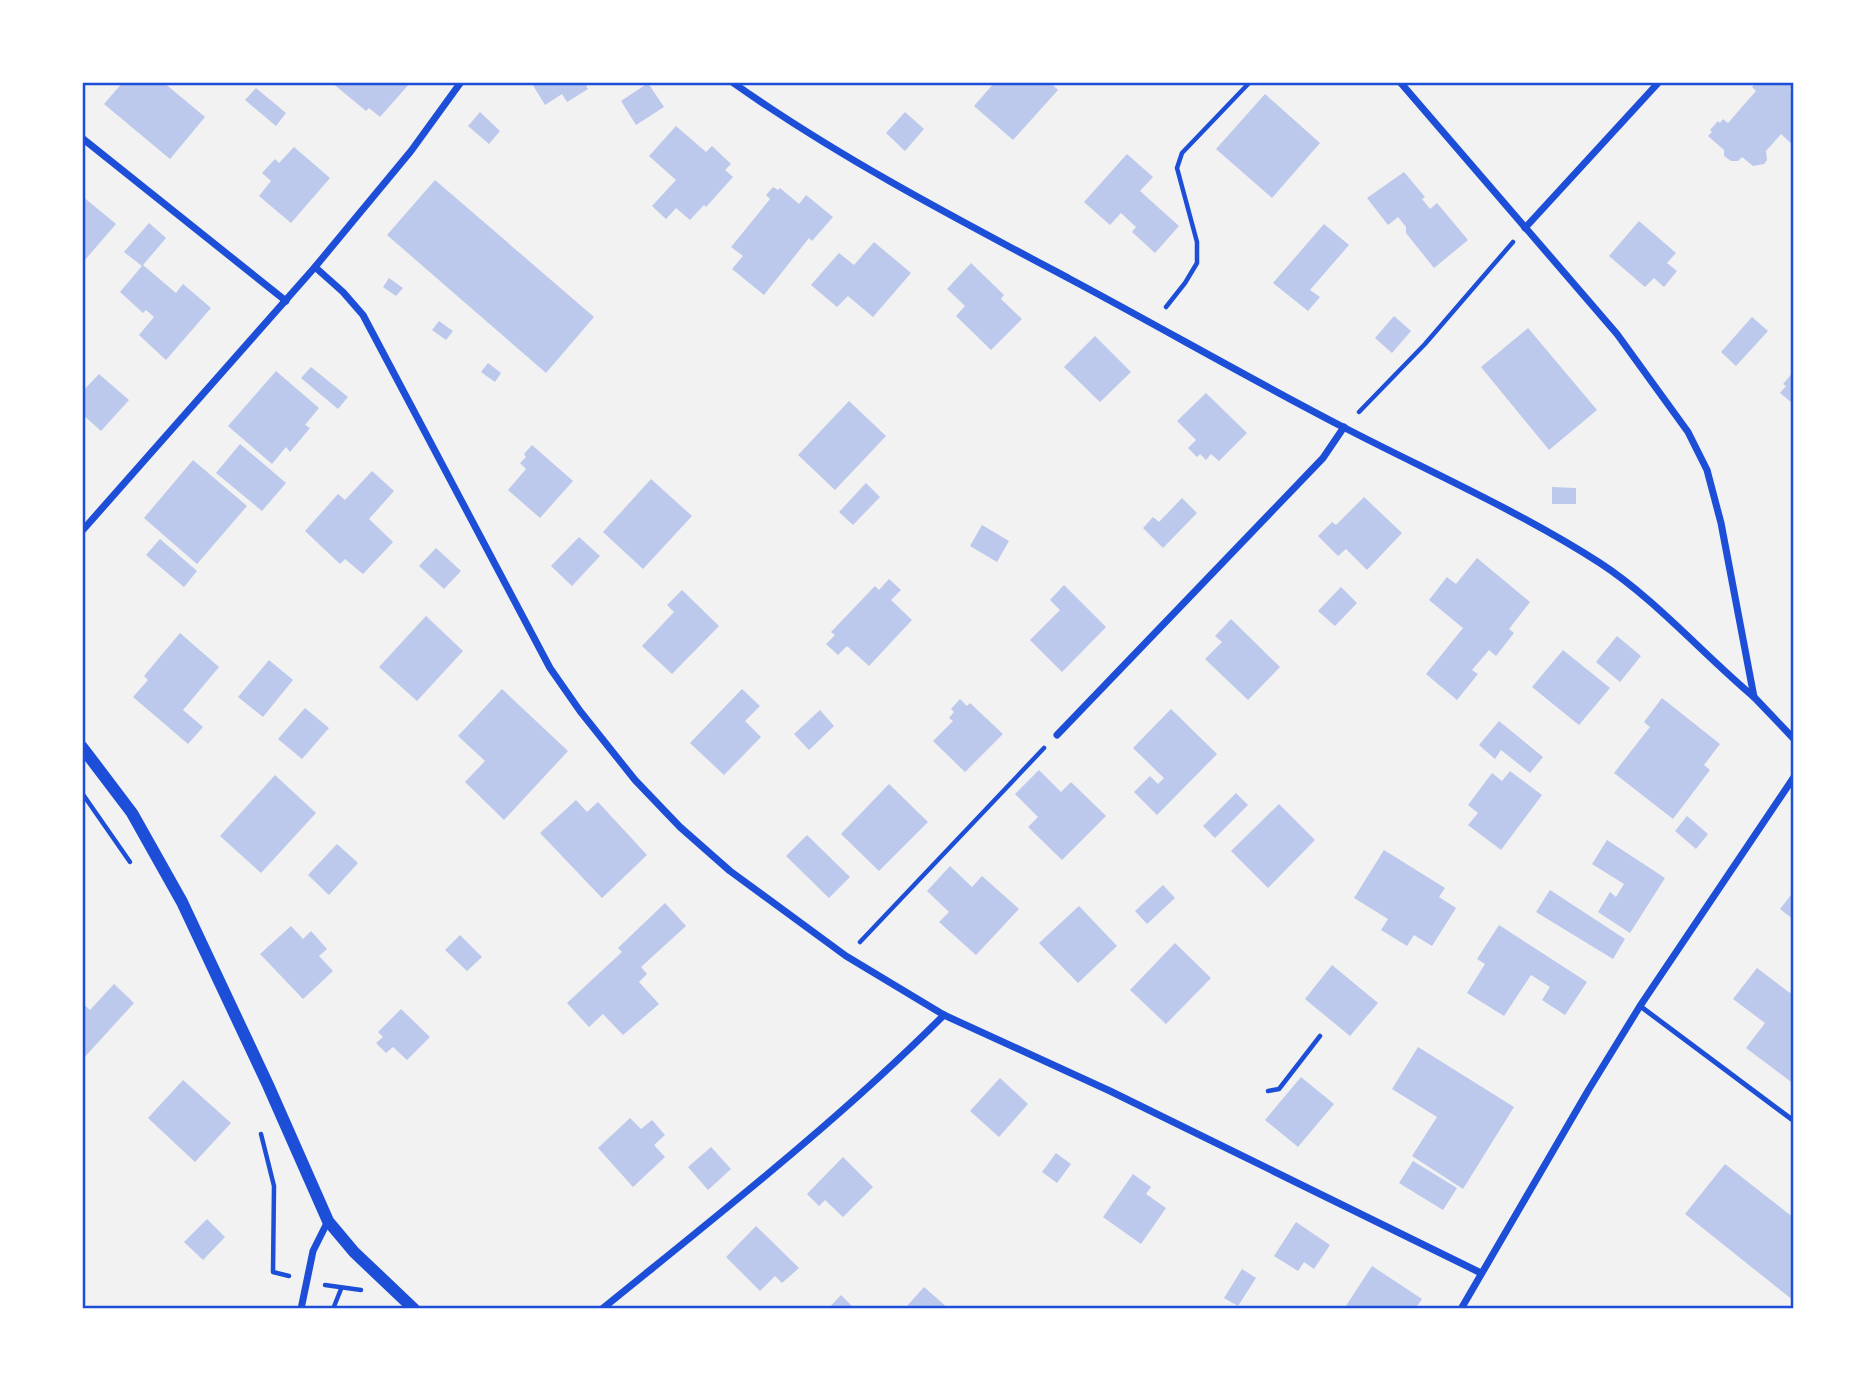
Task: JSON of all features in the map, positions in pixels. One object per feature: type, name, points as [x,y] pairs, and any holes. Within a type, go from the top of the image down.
[{"type":"street","points":[[82,531],[286,302],[411,151],[461,82]]},
{"type":"street","points":[[732,82],[843,153],[970,226],[1344,427],[1508,510],[1602,565],[1641,595],[1754,697],[1794,738]]},
{"type":"street","points":[[1400,82],[1616,334],[1688,432],[1707,470],[1721,523],[1754,697]]},
{"type":"street","points":[[1525,228],[1659,82]]},
{"type":"street","points":[[82,138],[286,302]]},
{"type":"street","points":[[315,267],[343,292],[363,315],[550,668],[635,780],[705,851],[846,956],[944,1015],[1110,1091],[1481,1273]]},
{"type":"street","points":[[1057,735],[1323,458],[1344,427]]},
{"type":"street","points":[[82,747],[132,813],[182,902],[263,1073],[328,1221],[354,1252],[414,1309]]},
{"type":"street","points":[[1461,1309],[1640,1006],[1794,777]]},
{"type":"street","points":[[602,1309],[885,1073],[944,1015]]},
{"type":"street","points":[[300,1309],[313,1251],[328,1221]]},
{"type":"lane","points":[[1640,1006],[1794,1121]]},
{"type":"path","points":[[1153,324],[1185,283],[1197,262],[1197,242],[1177,168],[1182,153],[1250,82]]},
{"type":"path","points":[[1344,427],[1424,344],[1525,228]]},
{"type":"path","points":[[846,956],[1057,735]]},
{"type":"path","points":[[82,793],[136,873]]},
{"type":"path","points":[[1268,1091],[1279,1089],[1320,1036]]},
{"type":"path","points":[[259,1128],[274,1186],[273,1272],[341,1289],[333,1309]]},
{"type":"building","points":[[123,82],[163,82],[205,117],[170,159],[104,104]]},
{"type":"building","points":[[331,82],[411,82],[380,117],[369,108],[366,111]]},
{"type":"building","points":[[531,82],[584,82],[588,89],[567,102],[562,94],[545,105]]},
{"type":"building","points":[[995,82],[1050,82],[1058,90],[1013,140],[974,106]]},
{"type":"building","points":[[1756,82],[1794,82],[1790,90],[1794,93],[1794,146],[1781,134],[1766,151],[1767,160],[1764,164],[1753,166],[1742,157],[1738,161],[1731,161],[1724,156],[1724,150],[1708,136],[1718,121],[1720,123],[1723,119],[1728,123],[1756,91],[1752,87]]},
{"type":"building","points":[[648,83],[664,107],[636,125],[621,101]]},
{"type":"building","points":[[256,88],[286,113],[276,126],[245,100]]},
{"type":"building","points":[[1265,94],[1320,143],[1272,198],[1216,149]]},
{"type":"building","points":[[480,112],[500,131],[489,144],[468,126]]},
{"type":"building","points":[[905,112],[924,129],[905,151],[886,133]]},
{"type":"building","points":[[676,126],[706,152],[712,146],[731,164],[725,170],[733,177],[706,207],[704,205],[690,220],[676,208],[666,219],[652,206],[676,180],[649,156]]},
{"type":"building","points":[[294,147],[330,178],[291,223],[259,196],[271,181],[262,173],[275,159],[279,163]]},
{"type":"building","points":[[1127,154],[1153,177],[1140,191],[1179,226],[1155,253],[1132,232],[1136,227],[1121,213],[1110,225],[1084,202]]},
{"type":"building","points":[[1404,172],[1425,197],[1422,199],[1430,209],[1437,203],[1468,240],[1434,268],[1406,233],[1406,227],[1398,217],[1388,225],[1367,198]]},
{"type":"building","points":[[435,180],[594,317],[546,373],[387,235]]},
{"type":"building","points":[[773,187],[778,190],[780,188],[799,204],[806,195],[833,217],[812,241],[809,238],[764,295],[732,269],[743,256],[731,247],[770,199],[766,195]]},
{"type":"building","points":[[82,196],[116,224],[84,261],[82,259]]},
{"type":"building","points":[[1639,221],[1676,253],[1667,263],[1677,271],[1664,287],[1654,278],[1645,287],[1609,256]]},
{"type":"building","points":[[149,223],[166,238],[143,265],[176,293],[183,284],[211,308],[166,360],[139,335],[154,317],[146,310],[143,313],[120,292],[142,266],[124,252]]},
{"type":"building","points":[[1324,224],[1349,245],[1310,290],[1320,297],[1308,311],[1273,283]]},
{"type":"building","points":[[874,242],[911,273],[873,317],[848,296],[837,307],[811,285],[839,253],[854,265]]},
{"type":"building","points":[[971,263],[1004,295],[1001,299],[1022,319],[991,350],[956,316],[965,306],[947,289]]},
{"type":"building","points":[[389,278],[403,288],[396,296],[383,287]]},
{"type":"building","points":[[1394,316],[1411,331],[1392,353],[1375,338]]},
{"type":"building","points":[[1752,317],[1768,331],[1736,366],[1721,352]]},
{"type":"building","points":[[439,321],[453,331],[446,340],[432,330]]},
{"type":"building","points":[[1528,328],[1597,410],[1549,450],[1481,367]]},
{"type":"building","points":[[1095,336],[1131,372],[1100,402],[1064,367]]},
{"type":"building","points":[[488,363],[501,373],[495,382],[481,372]]},
{"type":"building","points":[[311,367],[348,397],[338,409],[301,378]]},
{"type":"building","points":[[276,371],[319,408],[305,425],[310,428],[290,452],[286,447],[272,464],[228,426]]},
{"type":"building","points":[[1794,371],[1794,398],[1791,402],[1780,393],[1786,386],[1783,384]]},
{"type":"building","points":[[99,374],[129,400],[101,431],[82,414],[82,392]]},
{"type":"building","points":[[1206,393],[1247,433],[1219,461],[1211,454],[1206,460],[1200,454],[1197,457],[1188,448],[1196,440],[1177,421]]},
{"type":"building","points":[[849,401],[886,436],[835,490],[798,455]]},
{"type":"building","points":[[240,444],[286,483],[262,511],[216,473]]},
{"type":"building","points":[[532,445],[573,481],[540,518],[508,490],[526,469],[520,463]]},
{"type":"building","points":[[193,460],[247,506],[197,564],[144,518]]},
{"type":"building","points":[[372,471],[394,491],[369,519],[393,542],[363,574],[345,559],[340,564],[305,531],[338,494],[345,500]]},
{"type":"building","points":[[651,479],[692,516],[643,569],[603,532]]},
{"type":"building","points":[[866,483],[880,497],[853,525],[839,512]]},
{"type":"building","points":[[1552,487],[1576,488],[1576,504],[1552,504]]},
{"type":"building","points":[[1364,497],[1402,533],[1367,570],[1346,549],[1338,556],[1318,536],[1332,522],[1336,525]]},
{"type":"building","points":[[1182,498],[1197,513],[1163,548],[1143,528],[1153,517],[1159,522]]},
{"type":"building","points":[[982,525],[1009,541],[997,562],[970,546]]},
{"type":"building","points":[[579,537],[600,556],[572,586],[551,566]]},
{"type":"building","points":[[160,539],[197,571],[184,587],[146,555]]},
{"type":"building","points":[[436,548],[461,571],[444,589],[419,566]]},
{"type":"building","points":[[1477,558],[1530,602],[1509,629],[1514,633],[1496,656],[1489,650],[1472,670],[1478,674],[1457,700],[1426,674],[1463,628],[1429,600],[1447,577],[1456,584]]},
{"type":"building","points":[[889,579],[901,590],[891,600],[912,620],[869,666],[847,646],[838,655],[826,644],[835,635],[831,632],[875,586],[879,590]]},
{"type":"building","points":[[1064,585],[1106,627],[1062,672],[1030,640],[1060,610],[1050,600]]},
{"type":"building","points":[[1341,587],[1357,603],[1335,626],[1318,611]]},
{"type":"building","points":[[682,590],[719,626],[672,674],[642,646],[674,612],[667,605]]},
{"type":"building","points":[[426,616],[463,651],[417,701],[379,667]]},
{"type":"building","points":[[1231,619],[1280,667],[1248,700],[1205,659],[1222,642],[1215,636]]},
{"type":"building","points":[[180,633],[219,667],[183,710],[203,727],[188,744],[133,697],[148,680],[144,676]]},
{"type":"building","points":[[1617,636],[1641,656],[1620,682],[1596,662]]},
{"type":"building","points":[[1563,650],[1610,688],[1579,725],[1532,687]]},
{"type":"building","points":[[269,660],[293,680],[263,717],[238,697]]},
{"type":"building","points":[[502,689],[568,751],[504,820],[465,782],[485,761],[458,736]]},
{"type":"building","points":[[742,689],[760,706],[745,721],[761,737],[724,775],[690,743]]},
{"type":"building","points":[[1662,698],[1720,744],[1704,765],[1710,770],[1673,819],[1614,773],[1650,727],[1644,722]]},
{"type":"building","points":[[960,699],[967,706],[970,703],[1003,734],[965,772],[933,741],[953,721],[949,718],[954,712],[951,709]]},
{"type":"building","points":[[305,708],[329,728],[302,759],[278,739]]},
{"type":"building","points":[[1171,709],[1217,754],[1157,815],[1134,792],[1150,776],[1158,784],[1164,778],[1133,748]]},
{"type":"building","points":[[820,710],[834,726],[809,750],[794,734]]},
{"type":"building","points":[[1499,721],[1543,757],[1530,773],[1501,750],[1495,759],[1479,745]]},
{"type":"building","points":[[1039,770],[1061,792],[1071,782],[1106,816],[1062,860],[1028,827],[1038,817],[1015,794]]},
{"type":"building","points":[[1510,771],[1542,795],[1501,850],[1468,825],[1478,813],[1468,805],[1492,773],[1502,781]]},
{"type":"building","points":[[275,775],[316,813],[261,873],[220,836]]},
{"type":"building","points":[[889,784],[928,822],[879,871],[841,834]]},
{"type":"building","points":[[1236,793],[1248,805],[1215,838],[1203,826]]},
{"type":"building","points":[[576,800],[587,812],[598,802],[647,855],[602,898],[540,833]]},
{"type":"building","points":[[1279,804],[1315,840],[1268,888],[1231,851]]},
{"type":"building","points":[[1687,816],[1708,834],[1696,849],[1675,831]]},
{"type":"building","points":[[807,835],[850,877],[829,898],[786,856]]},
{"type":"building","points":[[1607,840],[1665,878],[1630,933],[1598,912],[1610,892],[1616,897],[1624,884],[1592,864]]},
{"type":"building","points":[[337,844],[358,863],[329,895],[308,875]]},
{"type":"building","points":[[1384,850],[1445,888],[1439,897],[1456,908],[1432,946],[1414,935],[1407,946],[1381,930],[1388,919],[1354,898]]},
{"type":"building","points":[[950,866],[972,887],[982,876],[1019,909],[976,955],[939,922],[949,912],[927,891]]},
{"type":"building","points":[[1163,885],[1175,898],[1147,924],[1135,911]]},
{"type":"building","points":[[1550,890],[1625,939],[1613,959],[1536,912]]},
{"type":"building","points":[[1794,891],[1794,920],[1780,909]]},
{"type":"building","points":[[665,903],[686,926],[641,967],[647,974],[639,982],[659,1004],[623,1035],[603,1014],[589,1027],[567,1003],[622,952],[618,948]]},
{"type":"building","points":[[1079,906],[1117,946],[1078,983],[1039,943]]},
{"type":"building","points":[[1499,925],[1587,982],[1565,1015],[1542,1000],[1550,987],[1531,975],[1504,1016],[1467,993],[1485,964],[1477,959]]},
{"type":"building","points":[[291,926],[303,939],[311,931],[327,949],[319,956],[333,971],[303,999],[260,954]]},
{"type":"building","points":[[460,935],[482,957],[467,971],[445,950]]},
{"type":"building","points":[[1175,943],[1211,978],[1166,1024],[1130,990]]},
{"type":"building","points":[[1332,965],[1378,1003],[1350,1036],[1305,999]]},
{"type":"building","points":[[1757,968],[1790,993],[1794,988],[1794,1084],[1746,1048],[1765,1023],[1733,999]]},
{"type":"building","points":[[114,984],[134,1003],[82,1060],[82,1003],[90,1010]]},
{"type":"building","points":[[401,1009],[430,1037],[407,1060],[393,1047],[386,1053],[376,1043],[383,1037],[378,1032]]},
{"type":"building","points":[[1418,1047],[1514,1107],[1463,1189],[1412,1156],[1437,1117],[1392,1089]]},
{"type":"building","points":[[1301,1077],[1334,1104],[1298,1147],[1265,1120]]},
{"type":"building","points":[[1000,1078],[1028,1104],[999,1137],[970,1111]]},
{"type":"building","points":[[183,1080],[231,1123],[195,1162],[148,1118]]},
{"type":"building","points":[[630,1118],[641,1129],[652,1120],[665,1135],[654,1145],[665,1157],[633,1187],[598,1148]]},
{"type":"building","points":[[711,1147],[731,1169],[708,1190],[688,1167]]},
{"type":"building","points":[[1056,1153],[1071,1164],[1057,1183],[1042,1172]]},
{"type":"building","points":[[843,1157],[873,1187],[843,1217],[825,1200],[819,1206],[807,1194]]},
{"type":"building","points":[[1413,1161],[1457,1188],[1443,1210],[1399,1183]]},
{"type":"building","points":[[1725,1164],[1794,1218],[1794,1301],[1685,1214]]},
{"type":"building","points":[[1133,1174],[1151,1187],[1146,1194],[1166,1208],[1141,1244],[1103,1217]]},
{"type":"building","points":[[207,1219],[225,1237],[203,1260],[184,1242]]},
{"type":"building","points":[[1296,1222],[1330,1245],[1314,1269],[1304,1262],[1298,1271],[1274,1256]]},
{"type":"building","points":[[756,1226],[799,1268],[782,1283],[775,1276],[760,1291],[726,1257]]},
{"type":"building","points":[[1372,1266],[1422,1299],[1415,1309],[1344,1309]]},
{"type":"building","points":[[1242,1269],[1256,1278],[1238,1306],[1224,1298]]},
{"type":"building","points":[[924,1287],[949,1309],[910,1309],[907,1306]]},
{"type":"building","points":[[841,1295],[855,1309],[828,1309]]}]
